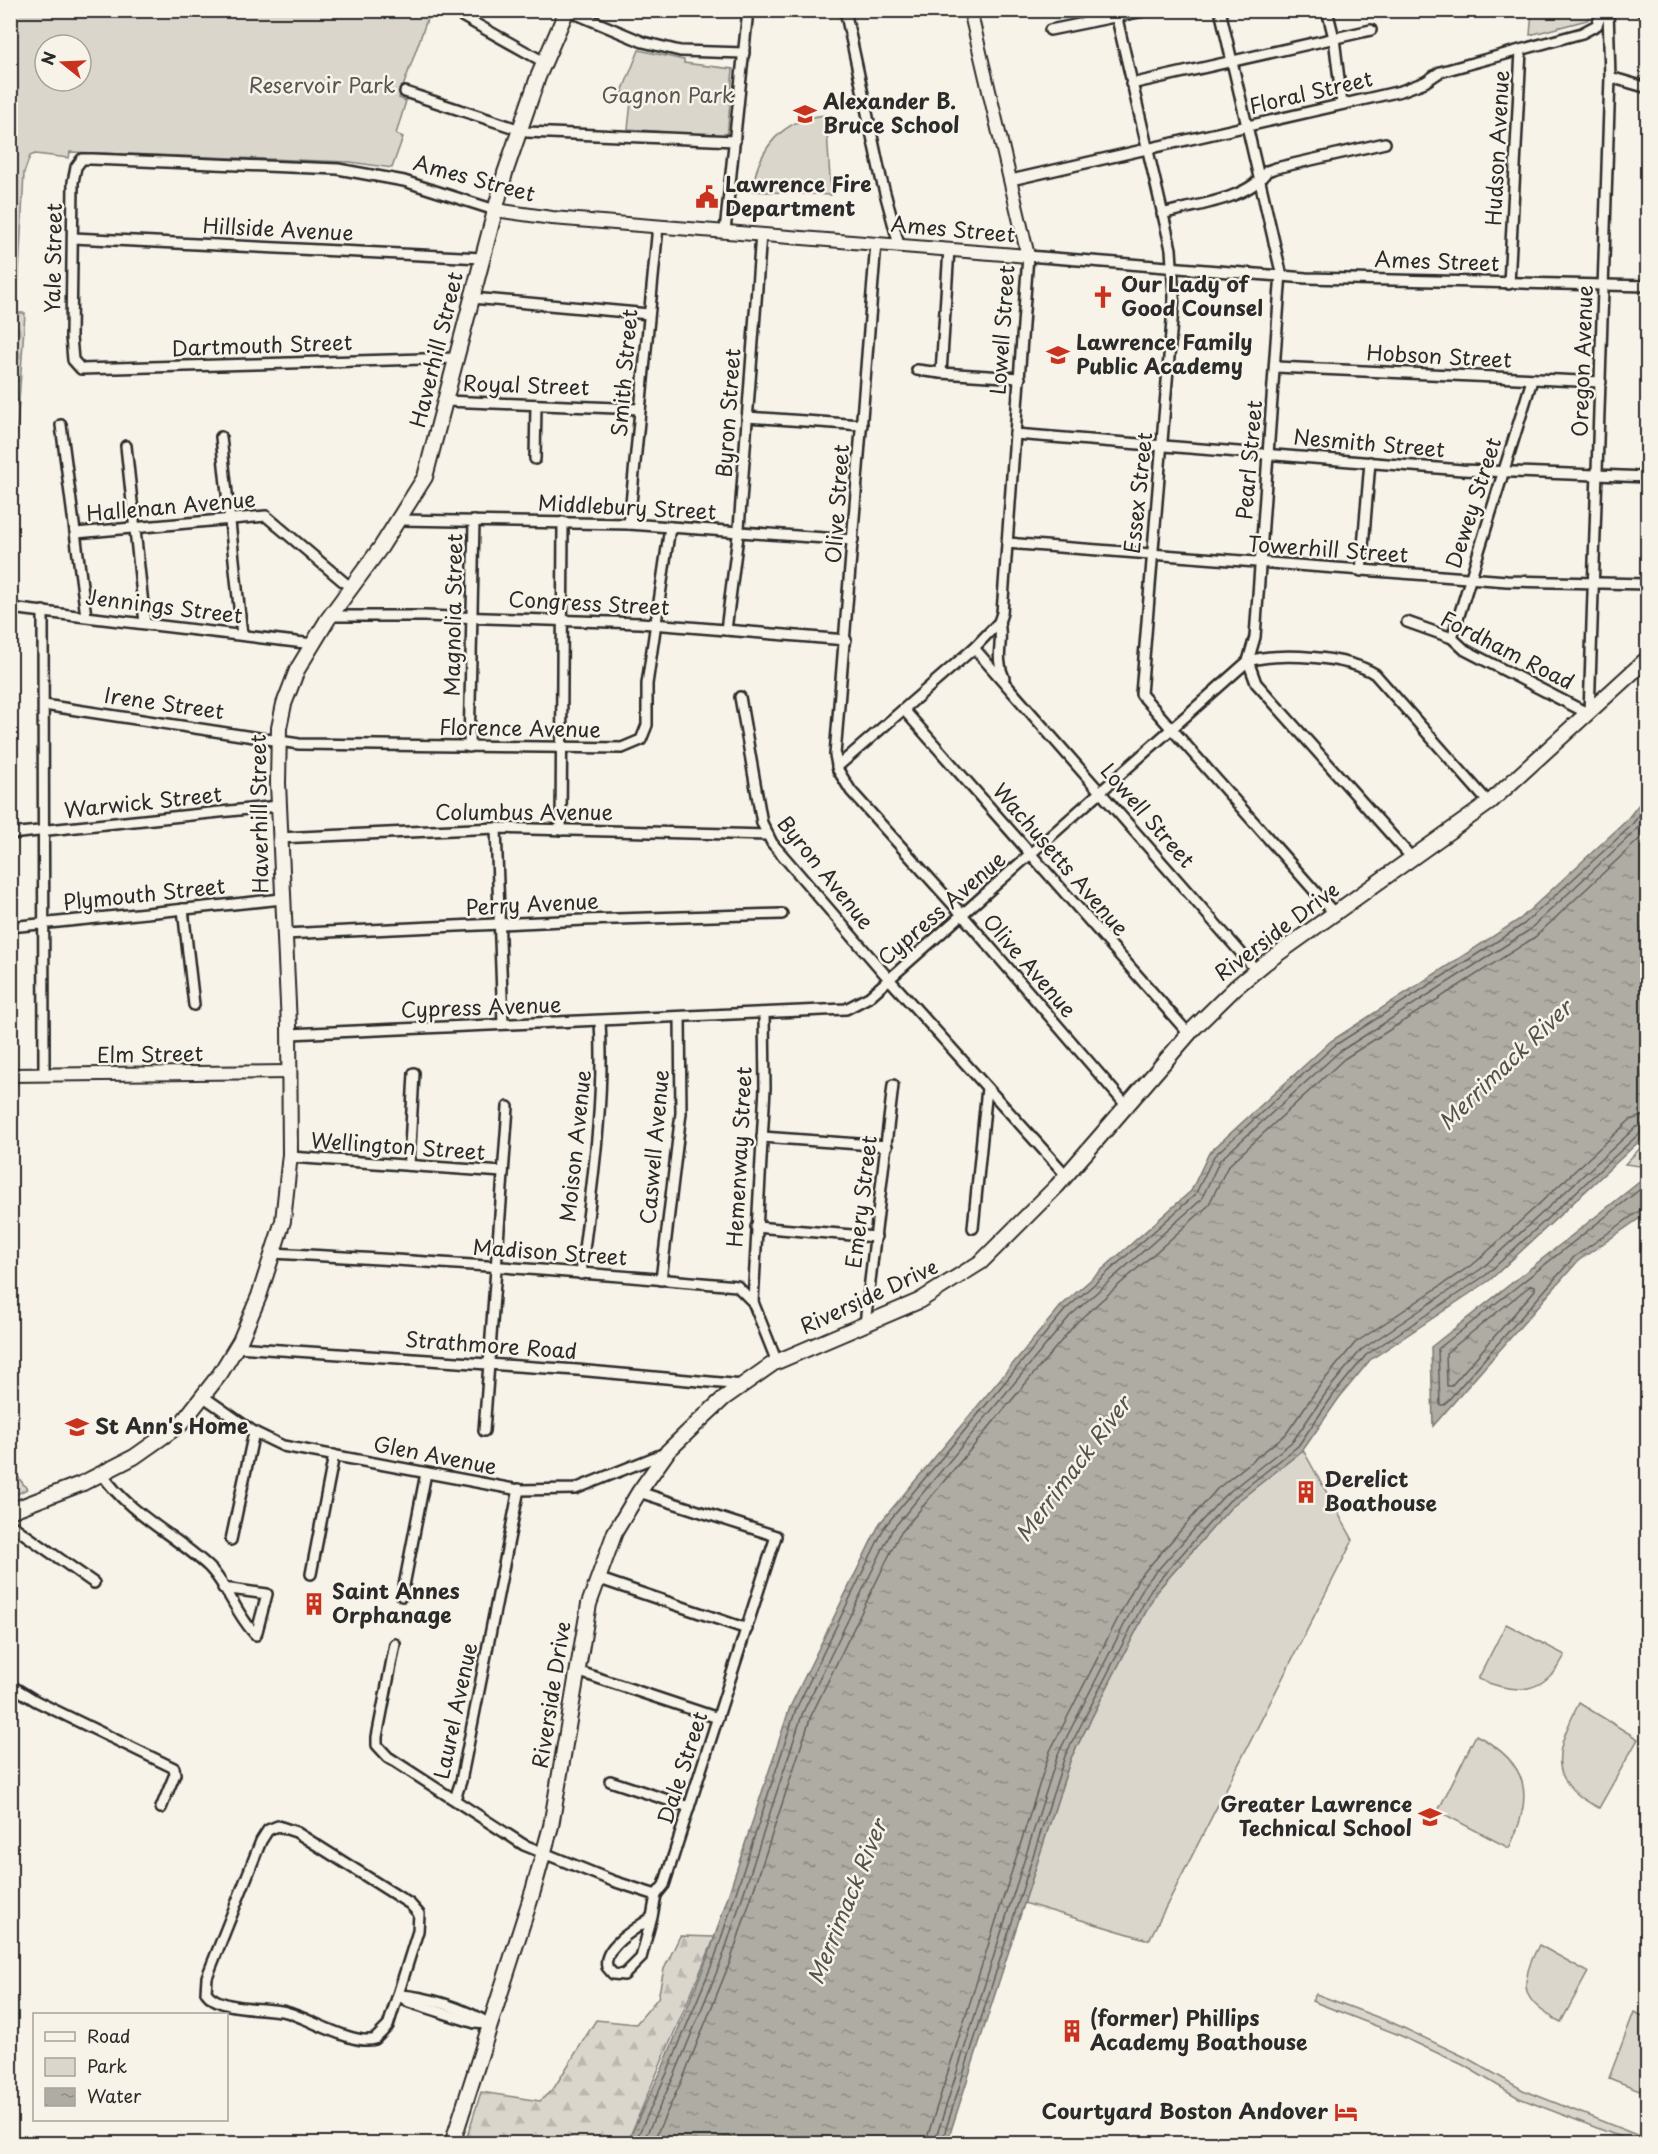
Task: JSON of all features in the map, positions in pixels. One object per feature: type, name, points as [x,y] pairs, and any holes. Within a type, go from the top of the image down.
[{"type":"main road","name":"Haverhill Street","points":[[10,1511],[102,1474],[160,1442],[181,1424],[204,1396],[236,1347],[260,1296],[283,1221],[290,1157],[290,1034],[278,806],[279,739],[284,704],[297,670],[330,616],[399,520],[424,477],[495,210],[519,131],[544,62],[567,10]]},
{"type":"main road","name":"Riverside Drive","points":[[452,2144],[544,1854],[557,1794],[582,1637],[597,1578],[615,1532],[667,1452],[724,1398],[777,1362],[940,1290],[981,1262],[1004,1242],[1066,1175],[1189,1034],[1256,970],[1489,803],[1647,658]]},
{"type":"street","points":[[450,10],[544,62]]},
{"type":"street","points":[[567,10],[644,42],[680,51],[744,53]]},
{"type":"street","points":[[725,231],[748,10]]},
{"type":"street","points":[[845,10],[881,178],[899,245]]},
{"type":"street","name":"Lowell Street","points":[[970,10],[1028,256],[1002,613],[999,622],[1002,634],[997,659],[1009,688]]},
{"type":"street","points":[[1050,30],[1116,14],[1149,10]]},
{"type":"street","name":"Pearl Street","points":[[1220,10],[1281,276],[1255,637],[1248,661]]},
{"type":"street","points":[[1327,10],[1334,38],[1342,104]]},
{"type":"street","name":"Floral Street","points":[[1011,180],[1401,91],[1425,82],[1440,72],[1582,33],[1597,25],[1606,10]]},
{"type":"street","name":"Oregon Avenue","points":[[1588,714],[1610,77],[1606,10]]},
{"type":"street","points":[[1640,10],[1647,12]]},
{"type":"street","name":"Essex Street","points":[[1116,14],[1173,268],[1162,445],[1151,554],[1141,694],[1169,729],[1334,914]]},
{"type":"street","points":[[1131,84],[1371,30]]},
{"type":"street","name":"Hudson Avenue","points":[[1509,284],[1521,50]]},
{"type":"street","points":[[1610,77],[1647,88]]},
{"type":"street","points":[[405,93],[519,131],[546,135],[735,141]]},
{"type":"street","points":[[1162,214],[1246,191],[1260,182],[1267,171],[1276,168],[1384,143]]},
{"type":"street","name":"Ames Street","points":[[82,159],[338,169],[404,181],[495,210],[552,218],[1281,276],[1647,286]]},
{"type":"street","name":"Yale Street","points":[[73,360],[73,182],[76,167],[82,159]]},
{"type":"street","name":"Smith Street","points":[[629,524],[658,226]]},
{"type":"street","name":"Byron Street","points":[[726,630],[738,532],[761,234]]},
{"type":"street","name":"Hillside Avenue","points":[[73,237],[482,258]]},
{"type":"street","name":"Olive Street","points":[[837,767],[835,755],[876,243]]},
{"type":"street","points":[[940,373],[949,249]]},
{"type":"street","points":[[472,298],[649,314]]},
{"type":"street","name":"Dartmouth Street","points":[[73,360],[81,369],[457,358]]},
{"type":"street","name":"Hobson Street","points":[[1276,367],[1601,382]]},
{"type":"street","points":[[917,370],[1020,378]]},
{"type":"street","name":"Dewey Street","points":[[1452,638],[1532,380]]},
{"type":"street","name":"Royal Street","points":[[446,401],[640,409]]},
{"type":"street","points":[[535,459],[536,405]]},
{"type":"street","points":[[747,417],[862,425]]},
{"type":"street","points":[[61,425],[86,616]]},
{"type":"street","name":"Nesmith Street","points":[[1016,434],[1503,472],[1647,477]]},
{"type":"street","points":[[222,437],[242,635]]},
{"type":"street","points":[[126,446],[145,623]]},
{"type":"street","points":[[1361,571],[1370,462]]},
{"type":"street","name":"Hallenan Avenue","points":[[76,534],[267,516],[351,588]]},
{"type":"street","name":"Middlebury Street","points":[[399,520],[629,524],[854,540]]},
{"type":"street","name":"Magnolia Street","points":[[469,747],[474,521]]},
{"type":"street","points":[[561,830],[563,522]]},
{"type":"street","points":[[655,624],[670,527]]},
{"type":"street","name":"Towerhill Street","points":[[1007,543],[1260,564],[1469,578],[1647,584]]},
{"type":"street","name":"Jennings Street","points":[[10,608],[44,610],[313,644]]},
{"type":"street","points":[[44,610],[44,1075]]},
{"type":"street","name":"Congress Street","points":[[330,616],[471,617],[655,624],[846,640]]},
{"type":"street","points":[[837,767],[974,648],[999,622]]},
{"type":"street","name":"Fordham Road","points":[[1407,622],[1452,638],[1465,650],[1588,714]]},
{"type":"street","name":"Florence Avenue","points":[[279,739],[300,744],[622,748],[641,740],[647,725],[647,684],[655,624]]},
{"type":"street","name":"Lowell Street","points":[[974,648],[1256,970]]},
{"type":"street","points":[[1412,858],[1256,683],[1248,661],[1269,656],[1362,666],[1386,686],[1489,803]]},
{"type":"street","name":"Cypress Avenue","points":[[290,1034],[846,1009],[869,997],[1248,661]]},
{"type":"street","name":"Byron Avenue","points":[[740,697],[761,817],[768,835],[889,979],[1066,1175]]},
{"type":"street","name":"Irene Street","points":[[44,705],[279,739]]},
{"type":"street","name":"Wachusetts Avenue","points":[[904,710],[1189,1034]]},
{"type":"street","name":"Olive Avenue","points":[[837,767],[851,791],[962,915],[1126,1105]]},
{"type":"street","name":"Warwick Street","points":[[10,834],[278,806]]},
{"type":"street","points":[[496,828],[503,1024]]},
{"type":"street","name":"Columbus Avenue","points":[[279,838],[496,828],[768,835]]},
{"type":"street","name":"Plymouth Street","points":[[10,927],[282,899]]},
{"type":"street","points":[[183,909],[194,1005]]},
{"type":"street","name":"Perry Avenue","points":[[284,934],[782,914]]},
{"type":"street","name":"Hemenway Street","points":[[753,1302],[762,1137],[764,1014]]},
{"type":"street","name":"Caswell Avenue","points":[[661,1280],[681,1113],[680,1017]]},
{"type":"street","name":"Moison Avenue","points":[[581,1274],[599,1124],[603,1069],[600,1021]]},
{"type":"street","name":"Elm Street","points":[[10,1075],[290,1072]]},
{"type":"street","points":[[409,1165],[414,1073]]},
{"type":"street","name":"Emery Street","points":[[865,1324],[893,1085]]},
{"type":"street","points":[[973,1228],[987,1088]]},
{"type":"street","points":[[484,1431],[508,1107]]},
{"type":"street","points":[[762,1137],[887,1146]]},
{"type":"street","name":"Wellington Street","points":[[290,1157],[503,1172]]},
{"type":"street","points":[[756,1227],[876,1238]]},
{"type":"street","name":"Madison Street","points":[[273,1253],[434,1262],[496,1269],[738,1286],[753,1302]]},
{"type":"street","points":[[753,1302],[777,1362]]},
{"type":"street","name":"Strathmore Road","points":[[236,1347],[489,1364],[743,1385]]},
{"type":"street","name":"Glen Avenue","points":[[204,1396],[254,1432],[283,1446],[519,1490],[575,1489],[667,1452]]},
{"type":"street","points":[[231,1540],[254,1432]]},
{"type":"street","points":[[311,1574],[334,1455]]},
{"type":"street","points":[[402,1596],[426,1473]]},
{"type":"street","points":[[102,1474],[125,1502],[210,1568],[239,1615],[256,1635],[267,1594],[223,1588]]},
{"type":"street","name":"Laurel Avenue","points":[[455,1799],[462,1781],[519,1490]]},
{"type":"street","name":"Dale Street","points":[[639,1492],[776,1536],[664,1885],[656,1894],[652,1917],[638,1963],[626,1974],[613,1974],[606,1965],[609,1954],[652,1917]]},
{"type":"street","points":[[10,1524],[94,1583]]},
{"type":"street","points":[[597,1578],[747,1629]]},
{"type":"street","points":[[395,1644],[382,1702],[377,1745],[388,1757],[524,1845],[637,1890],[656,1894]]},
{"type":"street","points":[[577,1671],[718,1718]]},
{"type":"street","points":[[10,1685],[36,1701],[174,1768],[175,1774],[161,1808]]},
{"type":"street","points":[[610,1780],[689,1807]]},
{"type":"street","points":[[278,1826],[296,1832],[418,1911],[418,1931],[398,1995],[385,2031],[370,2041],[293,2014],[219,2003],[210,1997],[205,1986],[207,1977],[261,1841],[268,1830],[278,1826]]},
{"type":"street","points":[[398,1995],[409,2001],[475,2023],[490,2024]]},
{"type":"green space","points":[[1532,10],[1594,11],[1587,20],[1530,35]]},
{"type":"green space","name":"Reservoir Park","points":[[11,11],[430,11],[399,98],[406,101],[396,134],[403,137],[392,168],[350,162],[70,152],[69,158],[35,154],[30,156],[24,173],[18,292],[11,295]]},
{"type":"green space","name":"Gagnon Park","points":[[639,50],[684,60],[684,63],[733,69],[727,137],[628,129],[632,93],[622,92]]},
{"type":"green space","points":[[826,115],[831,195],[752,191],[760,162],[766,149],[775,138],[785,129],[797,123]]},
{"type":"green space","points":[[10,313],[25,313],[11,518]]},
{"type":"green space","points":[[1647,1141],[1647,1167],[1625,1164]]},
{"type":"green space","points":[[1303,1450],[1353,1540],[1149,1940],[1024,1903],[1071,1758],[1156,1592],[1233,1505]]},
{"type":"green space","points":[[10,1466],[27,1489],[11,1497],[10,1497]]},
{"type":"green space","points":[[1506,1624],[1565,1655],[1557,1668],[1539,1684],[1517,1689],[1505,1688],[1478,1679]]},
{"type":"green space","points":[[1579,1703],[1638,1739],[1599,1808],[1582,1798],[1570,1787],[1563,1776],[1560,1763],[1564,1736]]},
{"type":"green space","points":[[1476,1735],[1507,1757],[1517,1769],[1522,1782],[1524,1796],[1522,1812],[1509,1848],[1438,1811]]},
{"type":"green space","points":[[680,1936],[715,1937],[627,2143],[465,2143],[481,2092],[540,2101],[554,2088],[596,2020],[636,2024],[658,1998],[664,1969]]},
{"type":"green space","points":[[1539,1945],[1588,1972],[1561,2022],[1537,2007],[1527,1991],[1528,1971]]},
{"type":"green space","points":[[1316,1994],[1393,2023],[1467,2058],[1523,2090],[1647,2139],[1647,2143],[1636,2143],[1519,2098],[1463,2065],[1397,2034],[1312,2001]]},
{"type":"green space","points":[[1634,2012],[1647,2018],[1647,2093],[1609,2078]]},
{"type":"water","name":"Merrimack River","points":[[1647,794],[1647,1134],[1490,1280],[1370,1360],[1339,1398],[1303,1450],[1233,1505],[1156,1592],[1071,1758],[947,2143],[627,2143],[662,2069],[709,1954],[790,1707],[880,1523],[1061,1306],[1191,1191],[1209,1153],[1331,1041],[1520,919],[1625,822]]},
{"type":"water","points":[[1647,1176],[1647,1213],[1578,1261],[1433,1426],[1431,1347]]},
{"type":"place","name":"Alexander B. Bruce School","points":[[805,114]]},
{"type":"place","name":"Lawrence Fire Department","points":[[707,197]]},
{"type":"place","name":"Our Lady of Good Counsel","points":[[1103,297]]},
{"type":"place","name":"Lawrence Family Public Academy","points":[[1058,355]]},
{"type":"place","name":"St Ann's Home","points":[[77,1427]]},
{"type":"place","name":"Derelict Boathouse","points":[[1306,1492]]},
{"type":"place","name":"Saint Annes Orphanage","points":[[314,1604]]},
{"type":"place","name":"Greater Lawrence Technical School","points":[[1430,1817]]},
{"type":"place","name":"(former) Phillips Academy Boathouse","points":[[1072,2031]]},
{"type":"place","name":"Courtyard Boston Andover","points":[[1346,2112]]}]
